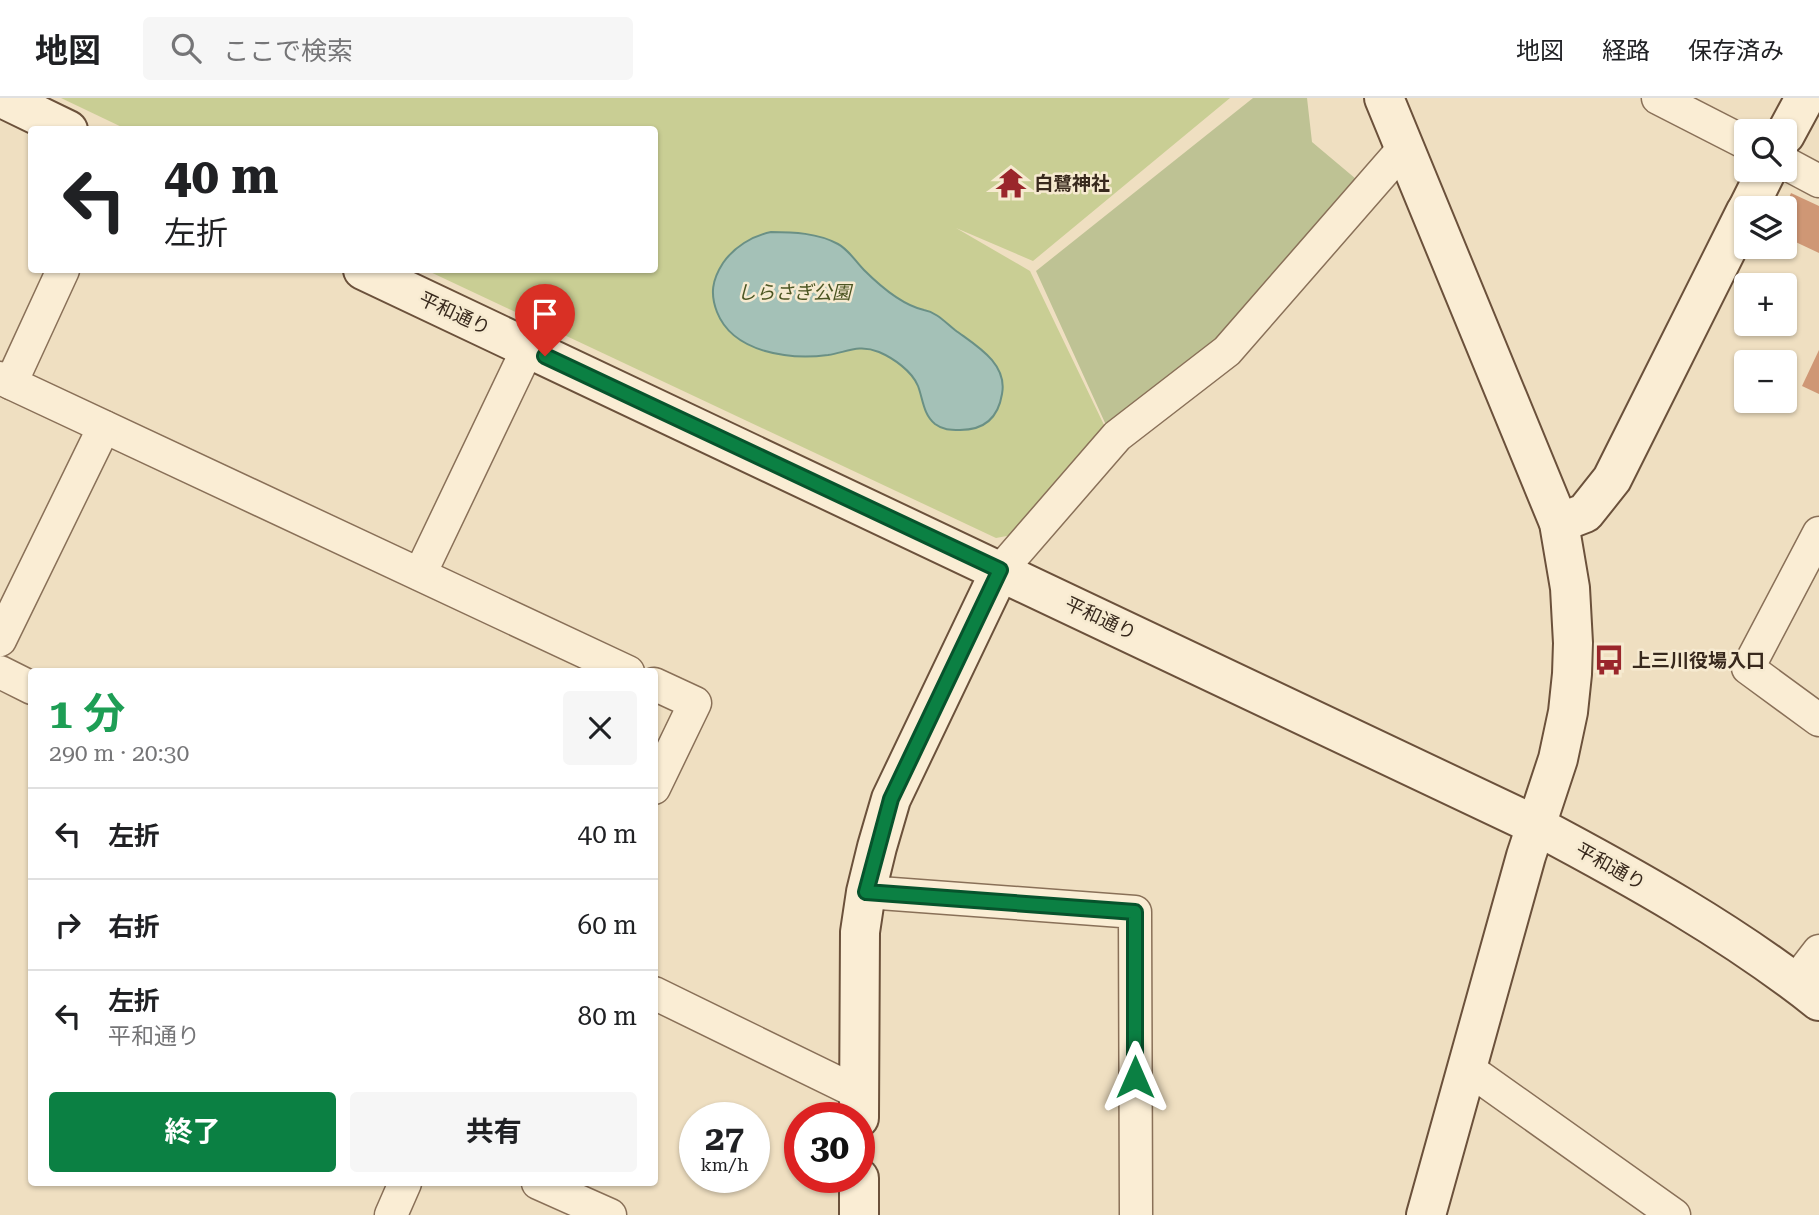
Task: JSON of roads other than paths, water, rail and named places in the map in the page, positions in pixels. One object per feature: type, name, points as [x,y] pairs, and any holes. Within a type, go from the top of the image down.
[{"type":"street","points":[[1384,98],[1559,523],[1570,588],[1572,674],[1568,712],[1558,759],[1535,825],[1426,1215]]},
{"type":"street","points":[[1658,98],[1734,137]]},
{"type":"street","points":[[1794,119],[1805,98]]},
{"type":"street","points":[[9,99],[60,126]]},
{"type":"street","points":[[859,1102],[860,932],[866,892],[891,799],[1000,570],[1117,436],[1227,351],[1404,148]]},
{"type":"street","points":[[1797,169],[1819,181]]},
{"type":"street","points":[[1559,523],[1585,513],[1612,479],[1734,236]]},
{"type":"street","points":[[61,273],[6,380],[619,668]]},
{"type":"street","name":"平和通り","points":[[369,273],[1535,825],[1664,896],[1807,992]]},
{"type":"street","points":[[420,575],[528,348]]},
{"type":"street","points":[[0,640],[104,427]]},
{"type":"street","points":[[1819,533],[1748,668],[1819,720]]},
{"type":"street","points":[[0,672],[28,686]]},
{"type":"street","points":[[658,686],[695,703],[658,781]]},
{"type":"street","points":[[866,892],[1135,912],[1136,1215]]},
{"type":"street","points":[[1807,992],[1819,951]]},
{"type":"street","points":[[658,995],[852,1102]]},
{"type":"street","points":[[1467,1068],[1674,1215]]},
{"type":"street","points":[[391,1215],[404,1186]]},
{"type":"street","points":[[545,1186],[610,1215]]},
{"type":"street","points":[[859,1193],[859,1215]]},
{"type":"water","points":[[771,232],[814,235],[838,244],[892,294],[916,308],[936,315],[980,349],[995,364],[1003,383],[1000,403],[993,416],[976,428],[950,430],[938,426],[928,416],[918,386],[907,370],[896,361],[872,350],[797,356],[764,351],[736,337],[725,326],[717,312],[713,299],[716,275],[738,247],[750,239]]},
{"type":"place","name":"白鷺神社","points":[[1011,183]]},
{"type":"place","name":"上三川役場入口","points":[[1609,660]]},
{"type":"park label","name":"しらさぎ公園","points":[[794,292]]}]
